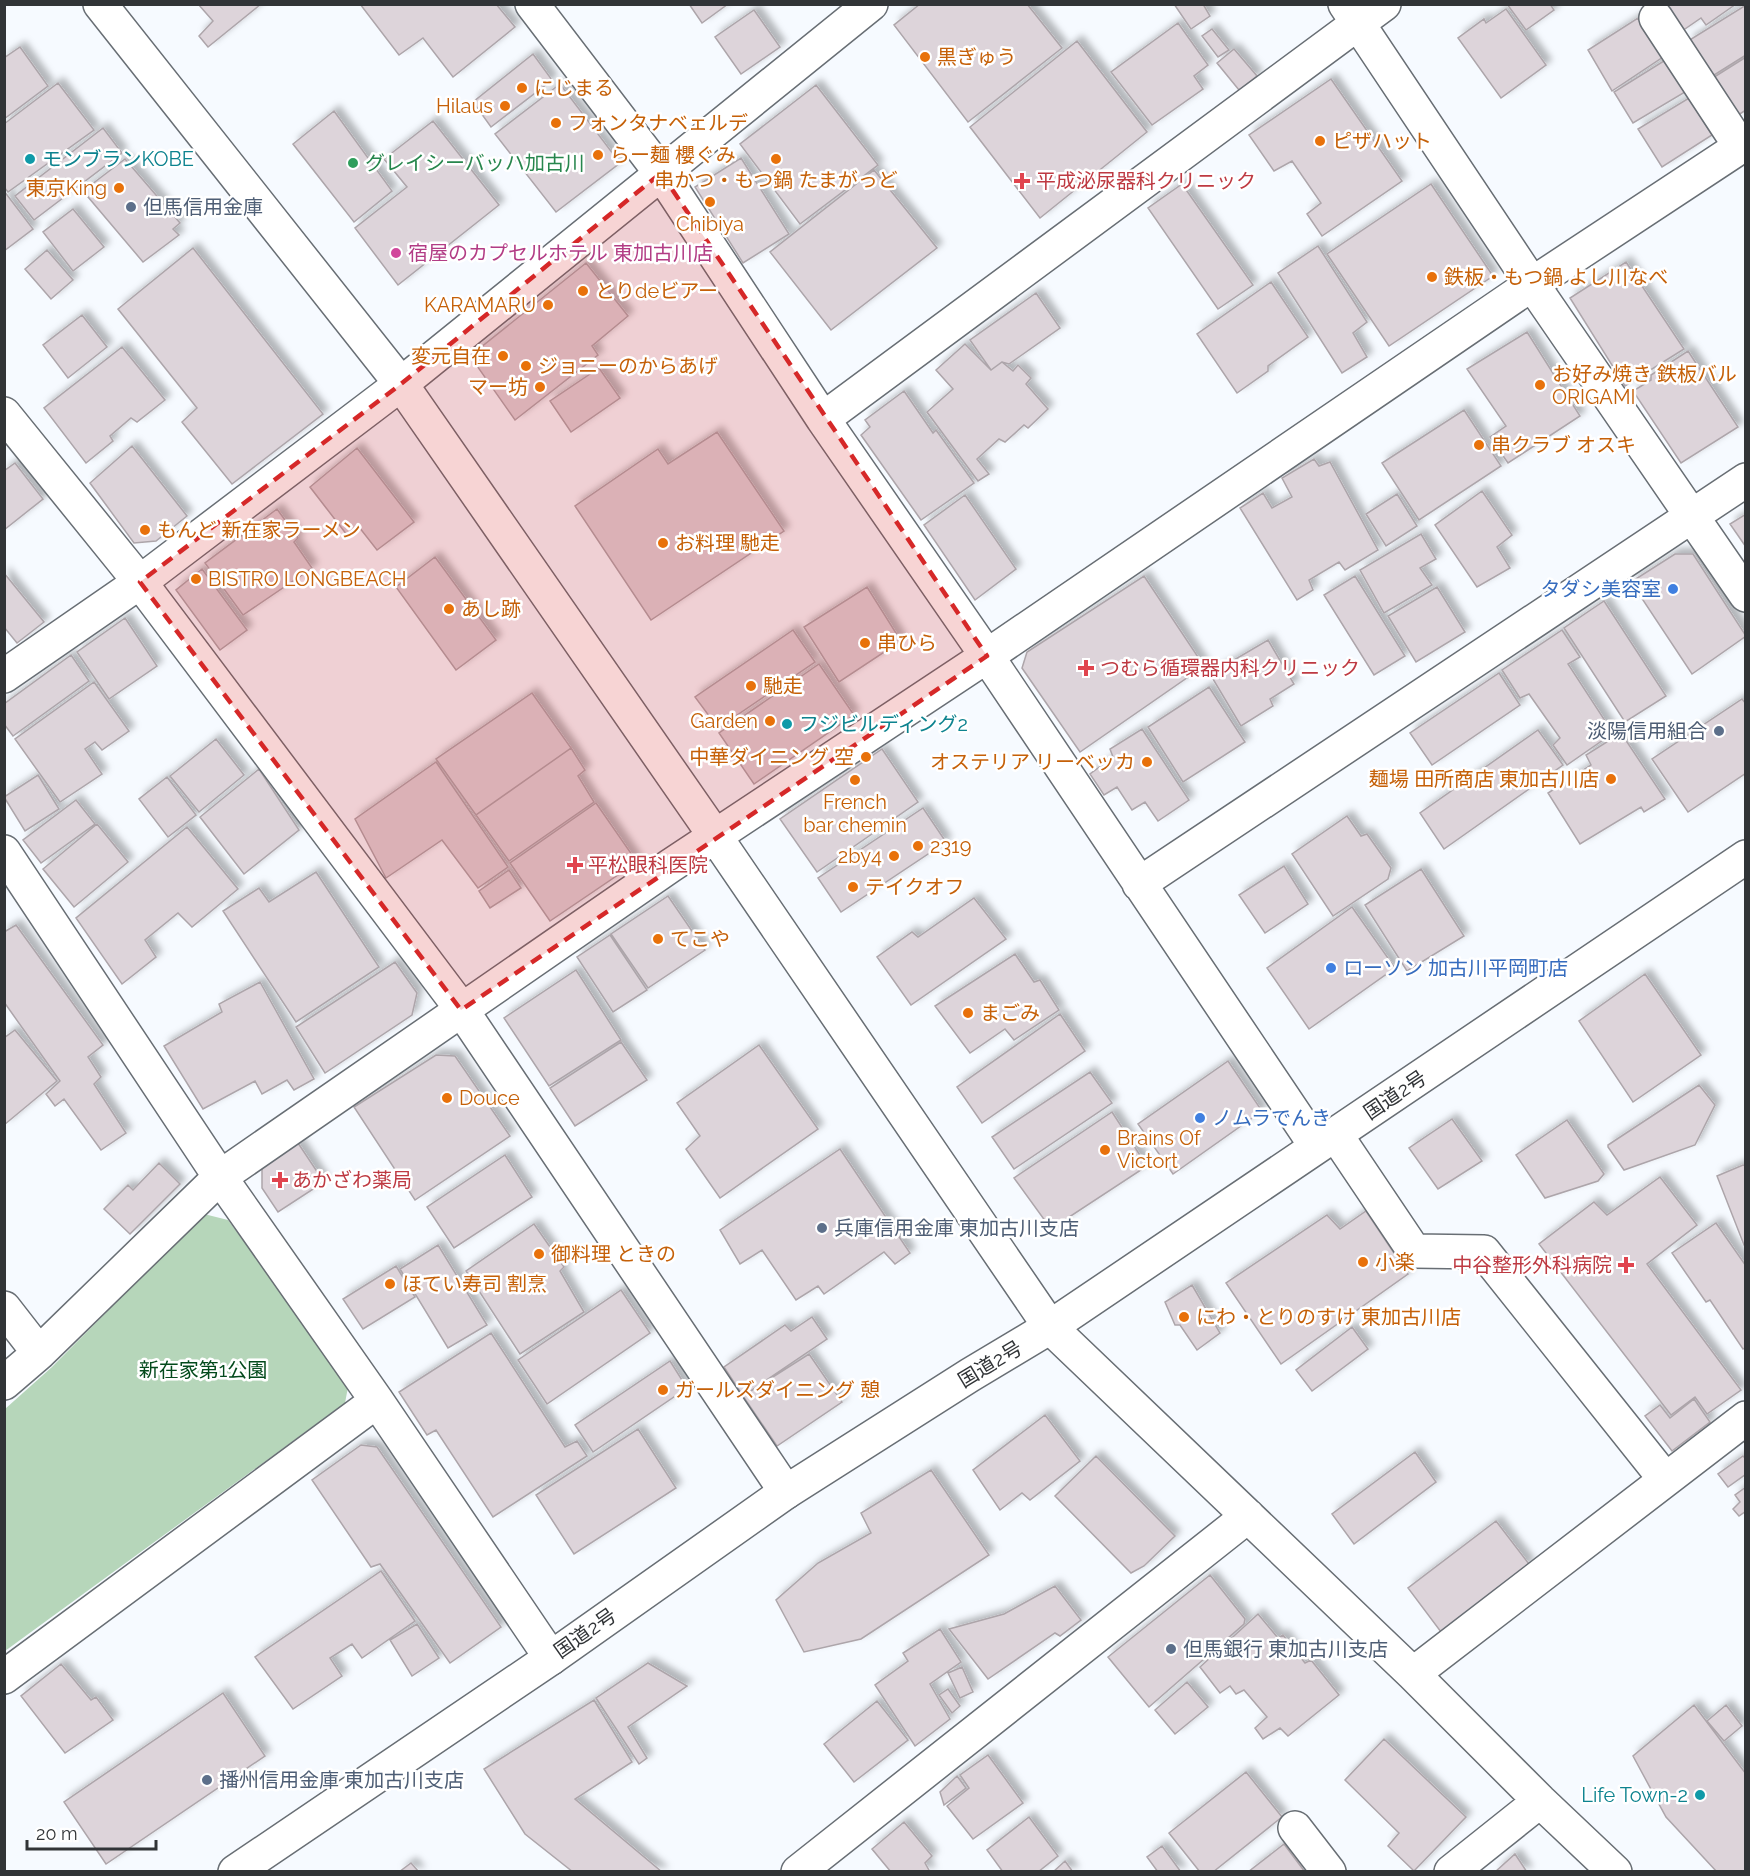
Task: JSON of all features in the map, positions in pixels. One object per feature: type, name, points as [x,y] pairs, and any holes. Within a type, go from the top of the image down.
[{"type":"main road","points":[[100,4],[401,384],[715,836],[1050,1328],[1413,1674],[1615,1872]]},
{"type":"main road","points":[[532,4],[661,173],[823,419],[987,656],[1139,884],[1326,1140],[1414,1251],[1484,1252],[1665,1479]]},
{"type":"main road","points":[[4,676],[140,582],[401,384],[872,4]]},
{"type":"main road","points":[[823,419],[1352,14],[1384,4]]},
{"type":"main road","points":[[1352,14],[1532,284],[1746,595]]},
{"type":"main road","points":[[4,1383],[39,1353],[220,1177],[715,836],[987,656],[1532,284],[1743,145],[1656,18]]},
{"type":"main road","points":[[4,414],[140,582],[461,1010],[786,1492]]},
{"type":"main road","points":[[1139,884],[1746,480]]},
{"type":"main road","points":[[4,852],[220,1177],[377,1401],[551,1658]]},
{"type":"main road","name":"国道2号","points":[[249,1868],[786,1492],[970,1375],[1050,1328],[1746,857]]},
{"type":"main road","points":[[4,1308],[39,1353]]},
{"type":"main road","points":[[4,1677],[377,1401]]},
{"type":"main road","points":[[1413,1674],[1746,1418]]},
{"type":"main road","points":[[798,1872],[1248,1516]]},
{"type":"main road","points":[[1451,1872],[1540,1801]]},
{"type":"main road","points":[[1295,1828],[1329,1872]]},
{"type":"highlighted area","points":[[661,173],[987,656],[461,1010],[140,582],[401,384]]},
{"type":"green space","name":"新在家第1公園","points":[[204,1214],[228,1220],[349,1382],[345,1403],[5,1651],[5,1409],[52,1367]]},
{"type":"building","points":[[198,4],[261,4],[208,47],[199,36],[213,21]]},
{"type":"building","points":[[360,4],[496,4],[515,27],[453,77],[423,38],[399,55]]},
{"type":"building","points":[[689,4],[728,4],[702,23]]},
{"type":"building","points":[[920,4],[1027,4],[1062,48],[968,122],[894,25]]},
{"type":"building","points":[[1174,4],[1203,4],[1210,16],[1191,29]]},
{"type":"building","points":[[1507,4],[1550,4],[1554,10],[1526,30]]},
{"type":"building","points":[[1664,4],[1736,4],[1706,25],[1701,18],[1682,31]]},
{"type":"building","points":[[1746,5],[1746,55],[1711,77],[1688,41]]},
{"type":"building","points":[[1506,9],[1546,65],[1501,98],[1458,38],[1484,19],[1486,23]]},
{"type":"building","points":[[754,10],[780,47],[741,74],[715,37]]},
{"type":"building","points":[[1638,18],[1663,57],[1612,91],[1588,50]]},
{"type":"building","points":[[1178,23],[1208,65],[1194,76],[1203,89],[1152,125],[1111,72]]},
{"type":"building","points":[[1212,29],[1229,50],[1218,57],[1202,36]]},
{"type":"building","points":[[1077,41],[1147,132],[1040,218],[970,127]]},
{"type":"building","points":[[20,47],[48,86],[4,119],[4,58]]},
{"type":"building","points":[[1234,49],[1257,76],[1239,90],[1217,63]]},
{"type":"building","points":[[533,54],[552,80],[491,127],[473,102]]},
{"type":"building","points":[[1746,57],[1746,110],[1735,117],[1711,79]]},
{"type":"building","points":[[1667,59],[1685,92],[1633,123],[1614,92]]},
{"type":"building","points":[[1331,79],[1402,181],[1322,236],[1307,214],[1321,203],[1292,161],[1274,171],[1249,135]]},
{"type":"building","name":"モンブランKOBE","points":[[58,83],[94,130],[8,192],[4,187],[4,124]]},
{"type":"building","points":[[560,84],[620,163],[556,212],[495,134]]},
{"type":"building","points":[[816,85],[878,165],[800,224],[740,144]]},
{"type":"building","points":[[1689,98],[1712,135],[1662,167],[1638,129]]},
{"type":"building","points":[[334,111],[392,191],[354,222],[293,144]]},
{"type":"building","points":[[433,121],[499,205],[398,285],[355,228],[407,187],[384,159]]},
{"type":"building","points":[[103,128],[122,153],[34,220],[15,196]]},
{"type":"building","points":[[741,158],[789,234],[743,263],[695,187]]},
{"type":"building","name":"但馬信用金庫","points":[[125,159],[180,223],[173,229],[179,235],[143,262],[83,191]]},
{"type":"building","points":[[874,170],[937,248],[831,330],[770,252]]},
{"type":"building","points":[[1182,184],[1253,285],[1218,309],[1148,208]]},
{"type":"building","points":[[1431,184],[1493,276],[1389,346],[1327,254]]},
{"type":"building","points":[[4,191],[33,229],[4,251]]},
{"type":"building","points":[[73,209],[104,247],[73,271],[43,232]]},
{"type":"building","points":[[1318,246],[1367,322],[1353,333],[1367,357],[1342,373],[1278,273]]},
{"type":"building","points":[[193,248],[323,414],[232,484],[182,422],[197,408],[118,309]]},
{"type":"building","points":[[47,250],[73,280],[51,299],[25,269]]},
{"type":"building","points":[[1626,262],[1684,349],[1625,386],[1570,298]]},
{"type":"building","points":[[586,263],[628,316],[592,346],[598,355],[515,420],[470,356]]},
{"type":"building","points":[[1271,282],[1308,337],[1268,366],[1268,371],[1237,393],[1197,334]]},
{"type":"building","points":[[1036,293],[1060,328],[1009,364],[1002,362],[991,370],[970,340]]},
{"type":"building","points":[[82,315],[107,347],[68,378],[43,345]]},
{"type":"building","points":[[1527,332],[1580,416],[1508,463],[1490,437],[1506,426],[1467,369]]},
{"type":"building","points":[[965,344],[991,370],[1002,362],[1013,371],[1018,365],[1031,378],[1026,384],[1048,409],[1028,428],[1024,425],[1005,442],[999,439],[977,459],[989,474],[978,481],[927,412],[953,389],[936,370]]},
{"type":"building","points":[[122,347],[165,400],[137,422],[131,418],[110,436],[113,441],[86,463],[44,408]]},
{"type":"building","points":[[1688,351],[1738,427],[1681,463],[1633,391],[1651,380],[1651,375]]},
{"type":"building","points":[[599,368],[620,398],[571,432],[550,401]]},
{"type":"building","points":[[904,391],[933,433],[936,430],[974,483],[921,520],[861,435],[870,427],[865,420]]},
{"type":"building","points":[[1464,410],[1501,466],[1419,520],[1382,463]]},
{"type":"building","points":[[717,432],[784,531],[651,620],[575,506],[658,449],[668,464]]},
{"type":"building","points":[[132,446],[187,516],[156,541],[134,543],[90,483]]},
{"type":"building","points":[[357,448],[414,522],[377,550],[359,527],[347,535],[310,487]]},
{"type":"building","points":[[1314,459],[1319,466],[1330,462],[1378,550],[1345,570],[1339,562],[1309,580],[1313,590],[1297,600],[1240,508],[1263,493],[1272,508],[1292,497],[1282,478]]},
{"type":"building","points":[[15,463],[43,499],[4,530],[4,471]]},
{"type":"building","points":[[1482,491],[1512,535],[1497,547],[1510,568],[1477,587],[1435,525]]},
{"type":"building","points":[[1397,494],[1417,526],[1386,546],[1366,514]]},
{"type":"building","points":[[965,495],[1016,569],[975,600],[924,525]]},
{"type":"building","points":[[277,509],[298,538],[294,542],[312,568],[243,615],[205,563]]},
{"type":"building","points":[[1746,514],[1746,547],[1730,524]]},
{"type":"building","points":[[1421,534],[1436,559],[1420,568],[1432,585],[1384,613],[1360,570]]},
{"type":"building","points":[[1675,554],[1693,554],[1746,636],[1692,674],[1631,582]]},
{"type":"building","points":[[435,557],[496,640],[456,670],[396,587]]},
{"type":"building","points":[[202,569],[247,630],[220,650],[176,590]]},
{"type":"building","points":[[4,573],[44,622],[17,643],[4,627]]},
{"type":"building","points":[[1144,576],[1204,666],[1080,752],[1022,668],[1027,652]]},
{"type":"building","points":[[1355,576],[1405,656],[1374,675],[1324,595]]},
{"type":"building","points":[[867,587],[901,641],[839,682],[804,627]]},
{"type":"building","points":[[1437,587],[1465,632],[1416,662],[1388,616]]},
{"type":"building","points":[[1604,601],[1666,696],[1625,722],[1564,628]]},
{"type":"building","points":[[125,618],[157,666],[109,699],[77,652]]},
{"type":"building","points":[[793,630],[815,662],[718,728],[695,697]]},
{"type":"building","points":[[1562,630],[1580,657],[1568,664],[1613,733],[1567,765],[1553,745],[1560,738],[1529,694],[1520,698],[1502,670]]},
{"type":"building","points":[[1268,640],[1294,684],[1270,699],[1273,706],[1241,726],[1210,674]]},
{"type":"building","points":[[71,655],[89,681],[13,736],[4,724],[4,704]]},
{"type":"building","name":"フジビルディング2","points":[[819,664],[854,715],[754,784],[719,733]]},
{"type":"building","points":[[1499,673],[1520,705],[1432,765],[1410,733]]},
{"type":"building","points":[[94,682],[129,731],[102,750],[95,742],[85,749],[102,774],[60,802],[15,739]]},
{"type":"building","points":[[1209,687],[1245,742],[1183,782],[1148,727]]},
{"type":"building","points":[[532,693],[571,748],[476,815],[436,759]]},
{"type":"building","name":"淡陽信用組合","points":[[1742,699],[1746,704],[1746,773],[1688,812],[1652,759]]},
{"type":"building","points":[[1142,729],[1189,800],[1158,821],[1145,802],[1132,810],[1117,787],[1104,795],[1090,774],[1113,757],[1110,749]]},
{"type":"building","points":[[1538,730],[1563,765],[1444,849],[1420,813]]},
{"type":"building","name":"麺場 田所商店 東加古川店","points":[[1621,733],[1665,799],[1644,812],[1641,807],[1580,844],[1548,793],[1591,765],[1586,755]]},
{"type":"building","points":[[216,739],[244,775],[199,812],[170,776]]},
{"type":"building","points":[[571,748],[585,770],[578,776],[594,802],[509,861],[476,815]]},
{"type":"building","points":[[882,749],[918,802],[817,872],[780,819]]},
{"type":"building","points":[[436,762],[508,867],[478,888],[442,840],[386,878],[355,819]]},
{"type":"building","points":[[259,769],[299,830],[244,874],[200,817]]},
{"type":"building","points":[[38,775],[59,809],[25,831],[4,797]]},
{"type":"building","points":[[167,777],[196,815],[168,837],[139,799]]},
{"type":"building","points":[[76,800],[95,824],[41,863],[23,840]]},
{"type":"building","points":[[596,803],[637,862],[550,921],[510,863]]},
{"type":"building","points":[[923,808],[946,842],[841,912],[818,878]]},
{"type":"building","points":[[1347,816],[1361,836],[1367,834],[1391,868],[1388,879],[1333,916],[1292,854]]},
{"type":"building","points":[[97,824],[128,862],[74,907],[43,869]]},
{"type":"building","points":[[187,827],[238,889],[192,927],[178,913],[145,940],[156,957],[122,984],[76,918]]},
{"type":"building","points":[[1284,866],[1308,904],[1265,933],[1239,895]]},
{"type":"building","points":[[1421,869],[1464,936],[1407,971],[1365,905]]},
{"type":"building","points":[[509,870],[521,888],[490,908],[479,891]]},
{"type":"building","points":[[316,872],[379,967],[296,1022],[223,911],[259,888],[269,902]]},
{"type":"building","points":[[668,896],[705,950],[648,988],[611,934]]},
{"type":"building","points":[[974,898],[1006,939],[911,1005],[877,957],[912,932],[918,937]]},
{"type":"building","name":"ローソン 加古川平岡町店","points":[[1352,907],[1395,968],[1309,1029],[1267,968]]},
{"type":"building","points":[[16,925],[103,1045],[88,1057],[101,1077],[94,1084],[126,1133],[101,1150],[64,1099],[55,1106],[46,1094],[60,1081],[4,1002],[4,932]]},
{"type":"building","points":[[610,935],[647,990],[613,1012],[577,957]]},
{"type":"building","points":[[1015,954],[1034,982],[1040,980],[1059,1010],[1014,1040],[1005,1029],[970,1053],[935,1006]]},
{"type":"building","points":[[395,962],[417,993],[412,1015],[325,1073],[296,1027]]},
{"type":"building","points":[[576,970],[621,1040],[549,1086],[504,1018]]},
{"type":"building","points":[[1645,974],[1701,1055],[1633,1102],[1579,1021]]},
{"type":"building","points":[[260,982],[314,1079],[294,1090],[287,1080],[262,1094],[255,1081],[203,1109],[164,1046],[222,1012],[219,1004]]},
{"type":"building","points":[[1060,1014],[1085,1051],[982,1123],[957,1087]]},
{"type":"building","points":[[15,1030],[57,1081],[4,1125],[4,1038]]},
{"type":"building","points":[[621,1042],[647,1080],[575,1126],[550,1088]]},
{"type":"building","points":[[759,1045],[818,1129],[720,1198],[686,1149],[700,1136],[677,1103]]},
{"type":"building","points":[[436,1055],[455,1056],[510,1136],[415,1200],[354,1107]]},
{"type":"building","name":"ノムラでんき","points":[[1228,1061],[1262,1111],[1173,1174],[1138,1124]]},
{"type":"building","points":[[1090,1072],[1112,1103],[1014,1169],[992,1137]]},
{"type":"building","points":[[1699,1085],[1715,1105],[1695,1145],[1624,1170],[1608,1145]]},
{"type":"building","points":[[1112,1112],[1147,1166],[1051,1229],[1014,1178]]},
{"type":"building","points":[[1452,1119],[1482,1161],[1438,1189],[1409,1148]]},
{"type":"building","points":[[1567,1120],[1604,1174],[1598,1181],[1545,1198],[1516,1155]]},
{"type":"building","points":[[298,1143],[324,1182],[278,1212],[262,1188],[262,1166]]},
{"type":"building","points":[[840,1149],[910,1253],[895,1264],[884,1252],[824,1294],[818,1286],[796,1300],[762,1250],[740,1264],[720,1230]]},
{"type":"building","points":[[505,1155],[532,1197],[454,1248],[427,1207]]},
{"type":"building","points":[[159,1163],[180,1184],[130,1234],[104,1209],[128,1185],[133,1190]]},
{"type":"building","points":[[1743,1165],[1746,1166],[1746,1250],[1717,1176]]},
{"type":"building","points":[[1660,1177],[1697,1225],[1647,1264],[1741,1390],[1707,1414],[1695,1397],[1671,1415],[1539,1244],[1594,1202],[1607,1215]]},
{"type":"building","points":[[1366,1211],[1408,1274],[1281,1364],[1226,1283],[1327,1215],[1340,1229]]},
{"type":"building","points":[[1716,1223],[1746,1266],[1746,1347],[1743,1349],[1710,1300],[1706,1302],[1672,1253]]},
{"type":"building","points":[[534,1224],[564,1267],[560,1271],[584,1312],[520,1354],[466,1271]]},
{"type":"building","points":[[438,1245],[487,1325],[448,1348],[400,1269]]},
{"type":"building","points":[[396,1266],[415,1297],[363,1329],[343,1299]]},
{"type":"building","points":[[1192,1285],[1220,1333],[1197,1350],[1180,1325],[1175,1325],[1165,1302]]},
{"type":"building","points":[[621,1290],[650,1333],[547,1404],[518,1360]]},
{"type":"building","points":[[812,1317],[827,1339],[743,1396],[724,1367],[785,1325],[791,1331]]},
{"type":"building","points":[[1352,1327],[1368,1349],[1312,1391],[1296,1370]]},
{"type":"building","points":[[491,1333],[565,1447],[577,1441],[587,1456],[493,1517],[436,1430],[427,1435],[399,1392]]},
{"type":"building","points":[[809,1354],[842,1402],[777,1446],[743,1396]]},
{"type":"building","points":[[670,1361],[687,1388],[593,1452],[575,1425]]},
{"type":"building","points":[[1694,1399],[1710,1422],[1672,1451],[1645,1416],[1660,1405],[1670,1418]]},
{"type":"building","points":[[1045,1415],[1080,1461],[1030,1500],[1022,1493],[1000,1510],[973,1470]]},
{"type":"building","points":[[638,1429],[676,1488],[574,1554],[536,1495]]},
{"type":"building","points":[[361,1445],[377,1447],[501,1627],[450,1663],[380,1564],[371,1567],[312,1480]]},
{"type":"building","points":[[1415,1452],[1436,1482],[1354,1544],[1332,1514]]},
{"type":"building","points":[[1096,1456],[1175,1536],[1144,1566],[1131,1573],[1055,1496]]},
{"type":"building","points":[[1743,1456],[1746,1459],[1746,1474],[1728,1487],[1718,1474]]},
{"type":"building","points":[[931,1470],[989,1555],[861,1639],[804,1652],[776,1600],[818,1563],[871,1533],[861,1513]]},
{"type":"building","points":[[1746,1487],[1746,1511],[1739,1516],[1733,1509],[1740,1502],[1735,1495]]},
{"type":"building","points":[[1496,1521],[1529,1564],[1441,1632],[1408,1588]]},
{"type":"building","points":[[381,1571],[415,1621],[362,1658],[352,1644],[330,1658],[342,1676],[293,1709],[255,1657]]},
{"type":"building","points":[[1210,1575],[1245,1619],[1244,1624],[1149,1707],[1108,1657]]},
{"type":"building","points":[[1055,1586],[1081,1620],[1060,1636],[1055,1633],[988,1679],[949,1629],[1004,1614]]},
{"type":"building","points":[[1258,1614],[1278,1638],[1283,1635],[1305,1663],[1311,1660],[1339,1695],[1288,1736],[1280,1728],[1263,1739],[1255,1728],[1267,1717],[1244,1690],[1236,1694],[1230,1686],[1220,1693],[1200,1667]]},
{"type":"building","points":[[417,1624],[439,1658],[412,1676],[390,1640]]},
{"type":"building","points":[[940,1629],[961,1662],[930,1684],[950,1719],[915,1746],[875,1685],[908,1661],[903,1653]]},
{"type":"building","points":[[648,1663],[687,1686],[628,1727],[647,1758],[639,1764],[596,1698]]},
{"type":"building","points":[[61,1664],[91,1700],[96,1697],[113,1720],[65,1753],[21,1696]]},
{"type":"building","points":[[962,1667],[973,1692],[960,1698],[948,1673]]},
{"type":"building","points":[[1187,1682],[1208,1707],[1175,1734],[1155,1710]]},
{"type":"building","points":[[948,1689],[960,1706],[952,1713],[939,1695]]},
{"type":"building","points":[[223,1693],[265,1756],[106,1864],[64,1802]]},
{"type":"building","points":[[594,1700],[632,1762],[575,1799],[662,1872],[573,1872],[525,1834],[484,1769]]},
{"type":"building","points":[[877,1701],[908,1740],[854,1782],[824,1744]]},
{"type":"building","name":"Life Town-2","points":[[1694,1705],[1746,1774],[1745,1872],[1717,1872],[1666,1817],[1633,1756]]},
{"type":"building","points":[[1726,1705],[1742,1726],[1724,1741],[1707,1721]]},
{"type":"building","points":[[1384,1739],[1466,1817],[1414,1871],[1388,1846],[1399,1833],[1345,1780]]},
{"type":"building","points":[[988,1755],[1023,1803],[973,1839],[947,1806],[969,1788],[960,1775]]},
{"type":"building","points":[[1246,1772],[1282,1817],[1213,1872],[1200,1872],[1169,1833]]},
{"type":"building","points":[[957,1776],[966,1788],[944,1805],[940,1792]]},
{"type":"building","points":[[1029,1817],[1058,1856],[1038,1872],[1003,1872],[987,1850]]},
{"type":"building","points":[[904,1822],[932,1856],[925,1863],[930,1872],[891,1872],[872,1849]]},
{"type":"building","points":[[1284,1844],[1305,1872],[1248,1872]]},
{"type":"building","points":[[1162,1846],[1181,1872],[1158,1872],[1147,1857]]},
{"type":"building","points":[[1515,1854],[1527,1872],[1495,1872]]},
{"type":"building","points":[[1065,1861],[1073,1872],[1053,1872]]},
{"type":"building","points":[[411,1863],[419,1872],[399,1872]]},
{"type":"place","name":"黒ぎゅう","points":[[925,57]]},
{"type":"place","name":"にじまる","points":[[522,88]]},
{"type":"place","name":"Hilaus","points":[[505,106]]},
{"type":"place","name":"フォンタナベェルデ","points":[[556,123]]},
{"type":"place","name":"ピザハット","points":[[1320,141]]},
{"type":"place","name":"らー麺 櫻ぐみ","points":[[598,155]]},
{"type":"place","name":"モンブランKOBE","points":[[30,159]]},
{"type":"place","name":"串かつ・もつ鍋 たまがっど","points":[[776,159]]},
{"type":"place","name":"グレイシーバッハ加古川","points":[[353,163]]},
{"type":"place","name":"平成泌尿器科クリニック","points":[[1022,181]]},
{"type":"place","name":"東京King","points":[[119,188]]},
{"type":"place","name":"Chibiya","points":[[710,202]]},
{"type":"place","name":"但馬信用金庫","points":[[131,207]]},
{"type":"place","name":"宿屋のカプセルホテル 東加古川店","points":[[396,253]]},
{"type":"place","name":"鉄板・もつ鍋 よし川なべ","points":[[1432,277]]},
{"type":"place","name":"とりdeビアー","points":[[583,291]]},
{"type":"place","name":"KARAMARU","points":[[548,305]]},
{"type":"place","name":"変元自在","points":[[503,356]]},
{"type":"place","name":"ジョニーのからあげ","points":[[526,366]]},
{"type":"place","name":"お好み焼き 鉄板バル ORIGAMI","points":[[1540,385]]},
{"type":"place","name":"マー坊","points":[[540,387]]},
{"type":"place","name":"串クラブ オスキ","points":[[1479,445]]},
{"type":"place","name":"もんど 新在家ラーメン","points":[[145,530]]},
{"type":"place","name":"お料理 馳走","points":[[663,543]]},
{"type":"place","name":"BISTRO LONGBEACH","points":[[196,579]]},
{"type":"place","name":"タダシ美容室","points":[[1673,589]]},
{"type":"place","name":"あし跡","points":[[449,609]]},
{"type":"place","name":"串ひら","points":[[865,643]]},
{"type":"place","name":"つむら循環器内科クリニック","points":[[1086,668]]},
{"type":"place","name":"馳走","points":[[751,686]]},
{"type":"place","name":"Garden","points":[[770,721]]},
{"type":"place","name":"フジビルディング2","points":[[787,724]]},
{"type":"place","name":"淡陽信用組合","points":[[1719,731]]},
{"type":"place","name":"中華ダイニング 空","points":[[866,757]]},
{"type":"place","name":"オステリア リーベッカ","points":[[1147,762]]},
{"type":"place","name":"麺場 田所商店 東加古川店","points":[[1611,779]]},
{"type":"place","name":"French bar chemin","points":[[855,780]]},
{"type":"place","name":"2319","points":[[918,846]]},
{"type":"place","name":"2by4","points":[[894,856]]},
{"type":"place","name":"平松眼科医院","points":[[575,865]]},
{"type":"place","name":"テイクオフ","points":[[853,887]]},
{"type":"place","name":"てこや","points":[[658,939]]},
{"type":"place","name":"ローソン 加古川平岡町店","points":[[1331,968]]},
{"type":"place","name":"まごみ","points":[[968,1013]]},
{"type":"place","name":"Douce","points":[[447,1098]]},
{"type":"place","name":"ノムラでんき","points":[[1200,1118]]},
{"type":"place","name":"Brains Of Victort","points":[[1105,1150]]},
{"type":"place","name":"あかざわ薬局","points":[[280,1180]]},
{"type":"place","name":"兵庫信用金庫 東加古川支店","points":[[822,1228]]},
{"type":"place","name":"御料理 ときの","points":[[539,1254]]},
{"type":"place","name":"小楽","points":[[1363,1262]]},
{"type":"place","name":"中谷整形外科病院","points":[[1626,1265]]},
{"type":"place","name":"ほてい寿司 割烹","points":[[390,1284]]},
{"type":"place","name":"にわ・とりのすけ 東加古川店","points":[[1184,1317]]},
{"type":"place","name":"ガールズダイニング 憩","points":[[663,1390]]},
{"type":"place","name":"但馬銀行 東加古川支店","points":[[1171,1649]]},
{"type":"place","name":"播州信用金庫 東加古川支店","points":[[207,1780]]},
{"type":"place","name":"Life Town-2","points":[[1700,1795]]}]
